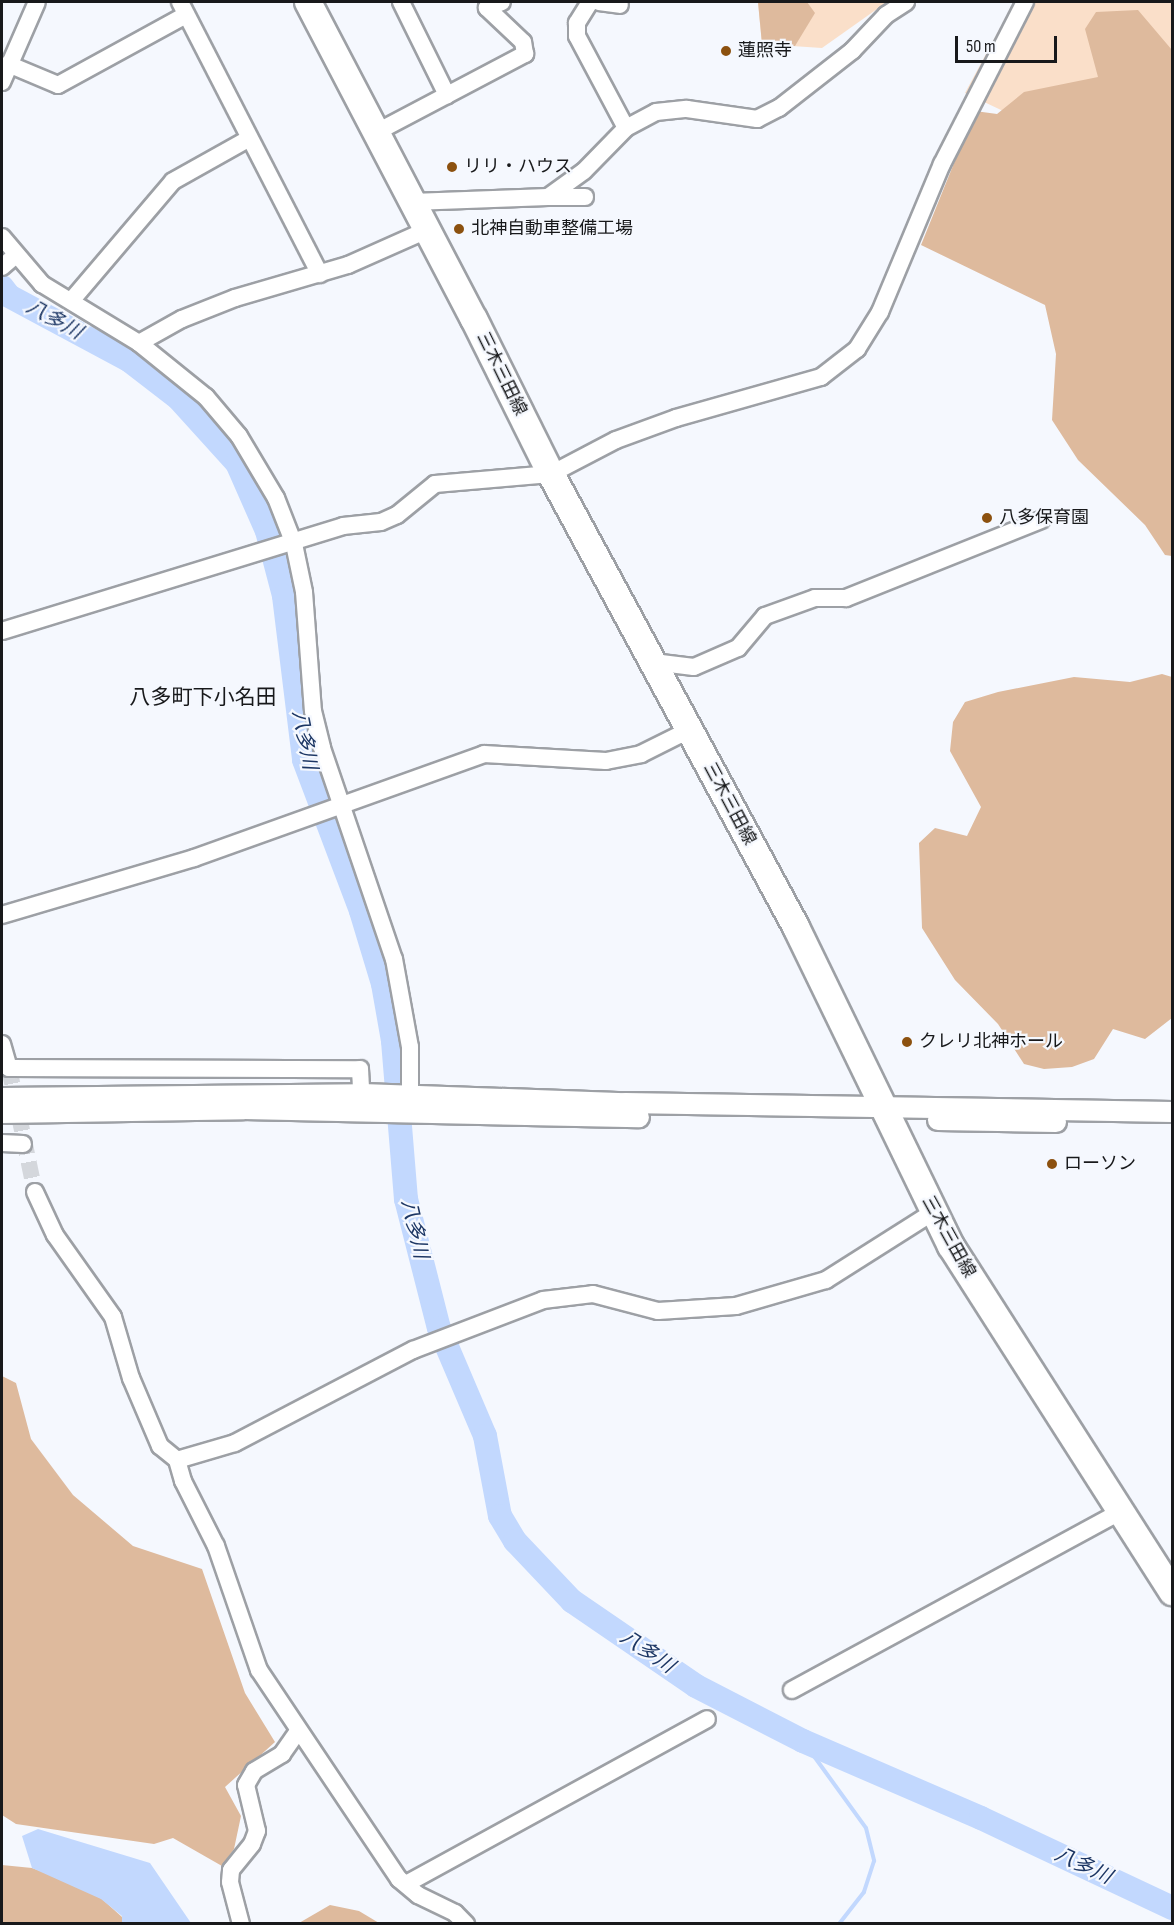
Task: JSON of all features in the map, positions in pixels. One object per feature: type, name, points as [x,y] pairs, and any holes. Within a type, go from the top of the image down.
[{"type":"main road","name":"三木三田線","points":[[308,2],[427,230],[550,474],[796,927],[933,1212],[982,1298],[1123,1510],[1173,1592]]},
{"type":"street","points":[[2,82],[37,2]]},
{"type":"street","points":[[401,2],[447,95]]},
{"type":"street","points":[[590,2],[577,23],[577,36],[626,128]]},
{"type":"street","points":[[599,2],[620,5]]},
{"type":"street","points":[[548,197],[584,171],[626,128],[656,112],[687,109],[757,119],[779,108],[852,51],[885,15],[906,2]]},
{"type":"street","points":[[2,631],[294,544],[343,526],[397,515],[435,484],[550,474],[616,440],[676,418],[821,377],[857,349],[880,312],[942,165],[1025,2]]},
{"type":"street","points":[[375,132],[525,54],[523,42],[491,4]]},
{"type":"street","points":[[8,64],[58,85],[183,8],[248,139],[320,274]]},
{"type":"street","points":[[71,301],[172,181],[248,139]]},
{"type":"street","points":[[412,202],[585,197]]},
{"type":"street","points":[[139,343],[182,319],[235,298],[348,265],[427,230]]},
{"type":"street","points":[[2,237],[42,284],[139,343],[176,369],[239,436],[276,498],[294,544],[310,634],[313,711],[394,959],[410,1047],[411,1105]]},
{"type":"street","points":[[2,267],[16,255]]},
{"type":"street","points":[[653,662],[694,667],[738,648],[765,616],[815,598],[846,598],[1041,520]]},
{"type":"street","points":[[2,915],[194,858],[484,754],[606,761],[641,754],[689,730]]},
{"type":"street","points":[[2,1044],[9,1068],[360,1069],[362,1103]]},
{"type":"street","points":[[2,1098],[411,1105],[625,1103],[885,1112],[1173,1126]]},
{"type":"street","points":[[2,1113],[244,1109],[362,1103]]},
{"type":"street","points":[[885,1112],[1173,1112]]},
{"type":"street","points":[[2,1143],[22,1144]]},
{"type":"street","points":[[34,1192],[55,1235],[113,1317],[131,1378],[160,1446],[177,1460],[183,1480],[216,1546],[259,1670],[383,1857],[418,1895],[455,1912],[466,1923]]},
{"type":"street","points":[[177,1460],[234,1443],[413,1350],[543,1300],[593,1294],[658,1311],[689,1312],[745,1304],[826,1280],[933,1212]]},
{"type":"street","points":[[792,1690],[1123,1510]]},
{"type":"street","points":[[406,1884],[707,1719]]},
{"type":"street","points":[[241,1923],[230,1881],[231,1870],[252,1844],[257,1831],[246,1785],[254,1772],[282,1754],[298,1731]]},
{"type":"shaded area","points":[[758,2],[887,2],[822,48],[762,44]]},
{"type":"shaded area","points":[[758,2],[807,2],[815,13],[795,46],[762,44]]},
{"type":"shaded area","points":[[1014,2],[1172,2],[1172,49],[1125,46],[1129,113],[1037,127],[965,93]]},
{"type":"shaded area","points":[[1138,10],[1172,50],[1172,556],[1165,555],[1145,525],[1078,460],[1052,420],[1056,354],[1045,305],[921,245],[975,111],[997,114],[1024,92],[1098,77],[1085,29],[1096,12]]},
{"type":"shaded area","points":[[1162,674],[1172,677],[1172,1018],[1145,1039],[1113,1029],[1094,1059],[1072,1067],[1044,1069],[1024,1064],[998,1024],[955,980],[922,928],[919,843],[935,828],[967,836],[981,807],[950,751],[953,722],[965,702],[998,692],[1074,677],[1130,682]]},
{"type":"shaded area","points":[[2,1376],[16,1383],[31,1439],[73,1495],[133,1546],[202,1569],[245,1693],[275,1742],[225,1787],[241,1816],[234,1849],[222,1866],[173,1838],[154,1844],[16,1824],[2,1815]]},
{"type":"shaded area","points":[[2,1865],[32,1868],[66,1880],[102,1899],[122,1917],[122,1923],[2,1923]]},
{"type":"shaded area","points":[[330,1905],[359,1911],[379,1923],[299,1923]]},
{"type":"water","points":[[38,1829],[150,1863],[191,1923],[122,1923],[122,1916],[101,1899],[32,1868],[22,1836]]},
{"type":"waterway","name":"八多川","points":[[2,287],[9,296],[130,361],[178,398],[237,463],[267,531],[284,596],[304,760],[361,911],[383,984],[393,1041],[406,1199],[439,1328],[485,1436],[500,1516],[515,1541],[572,1601],[696,1686],[803,1741],[981,1818],[1172,1908]]},
{"type":"waterway","points":[[803,1741],[866,1828],[874,1861],[864,1892],[839,1924]]},
{"type":"tunnel","points":[[9,1068],[35,1192]]},
{"type":"place","name":"蓮照寺","points":[[726,51]]},
{"type":"place","name":"リリ・ハウス","points":[[452,167]]},
{"type":"place","name":"北神自動車整備工場","points":[[459,229]]},
{"type":"place","name":"八多保育園","points":[[987,518]]},
{"type":"place","name":"クレリ北神ホール","points":[[907,1042]]},
{"type":"place","name":"ローソン","points":[[1052,1164]]},
{"type":"district","name":"八多町下小名田","points":[[203,698]]}]
